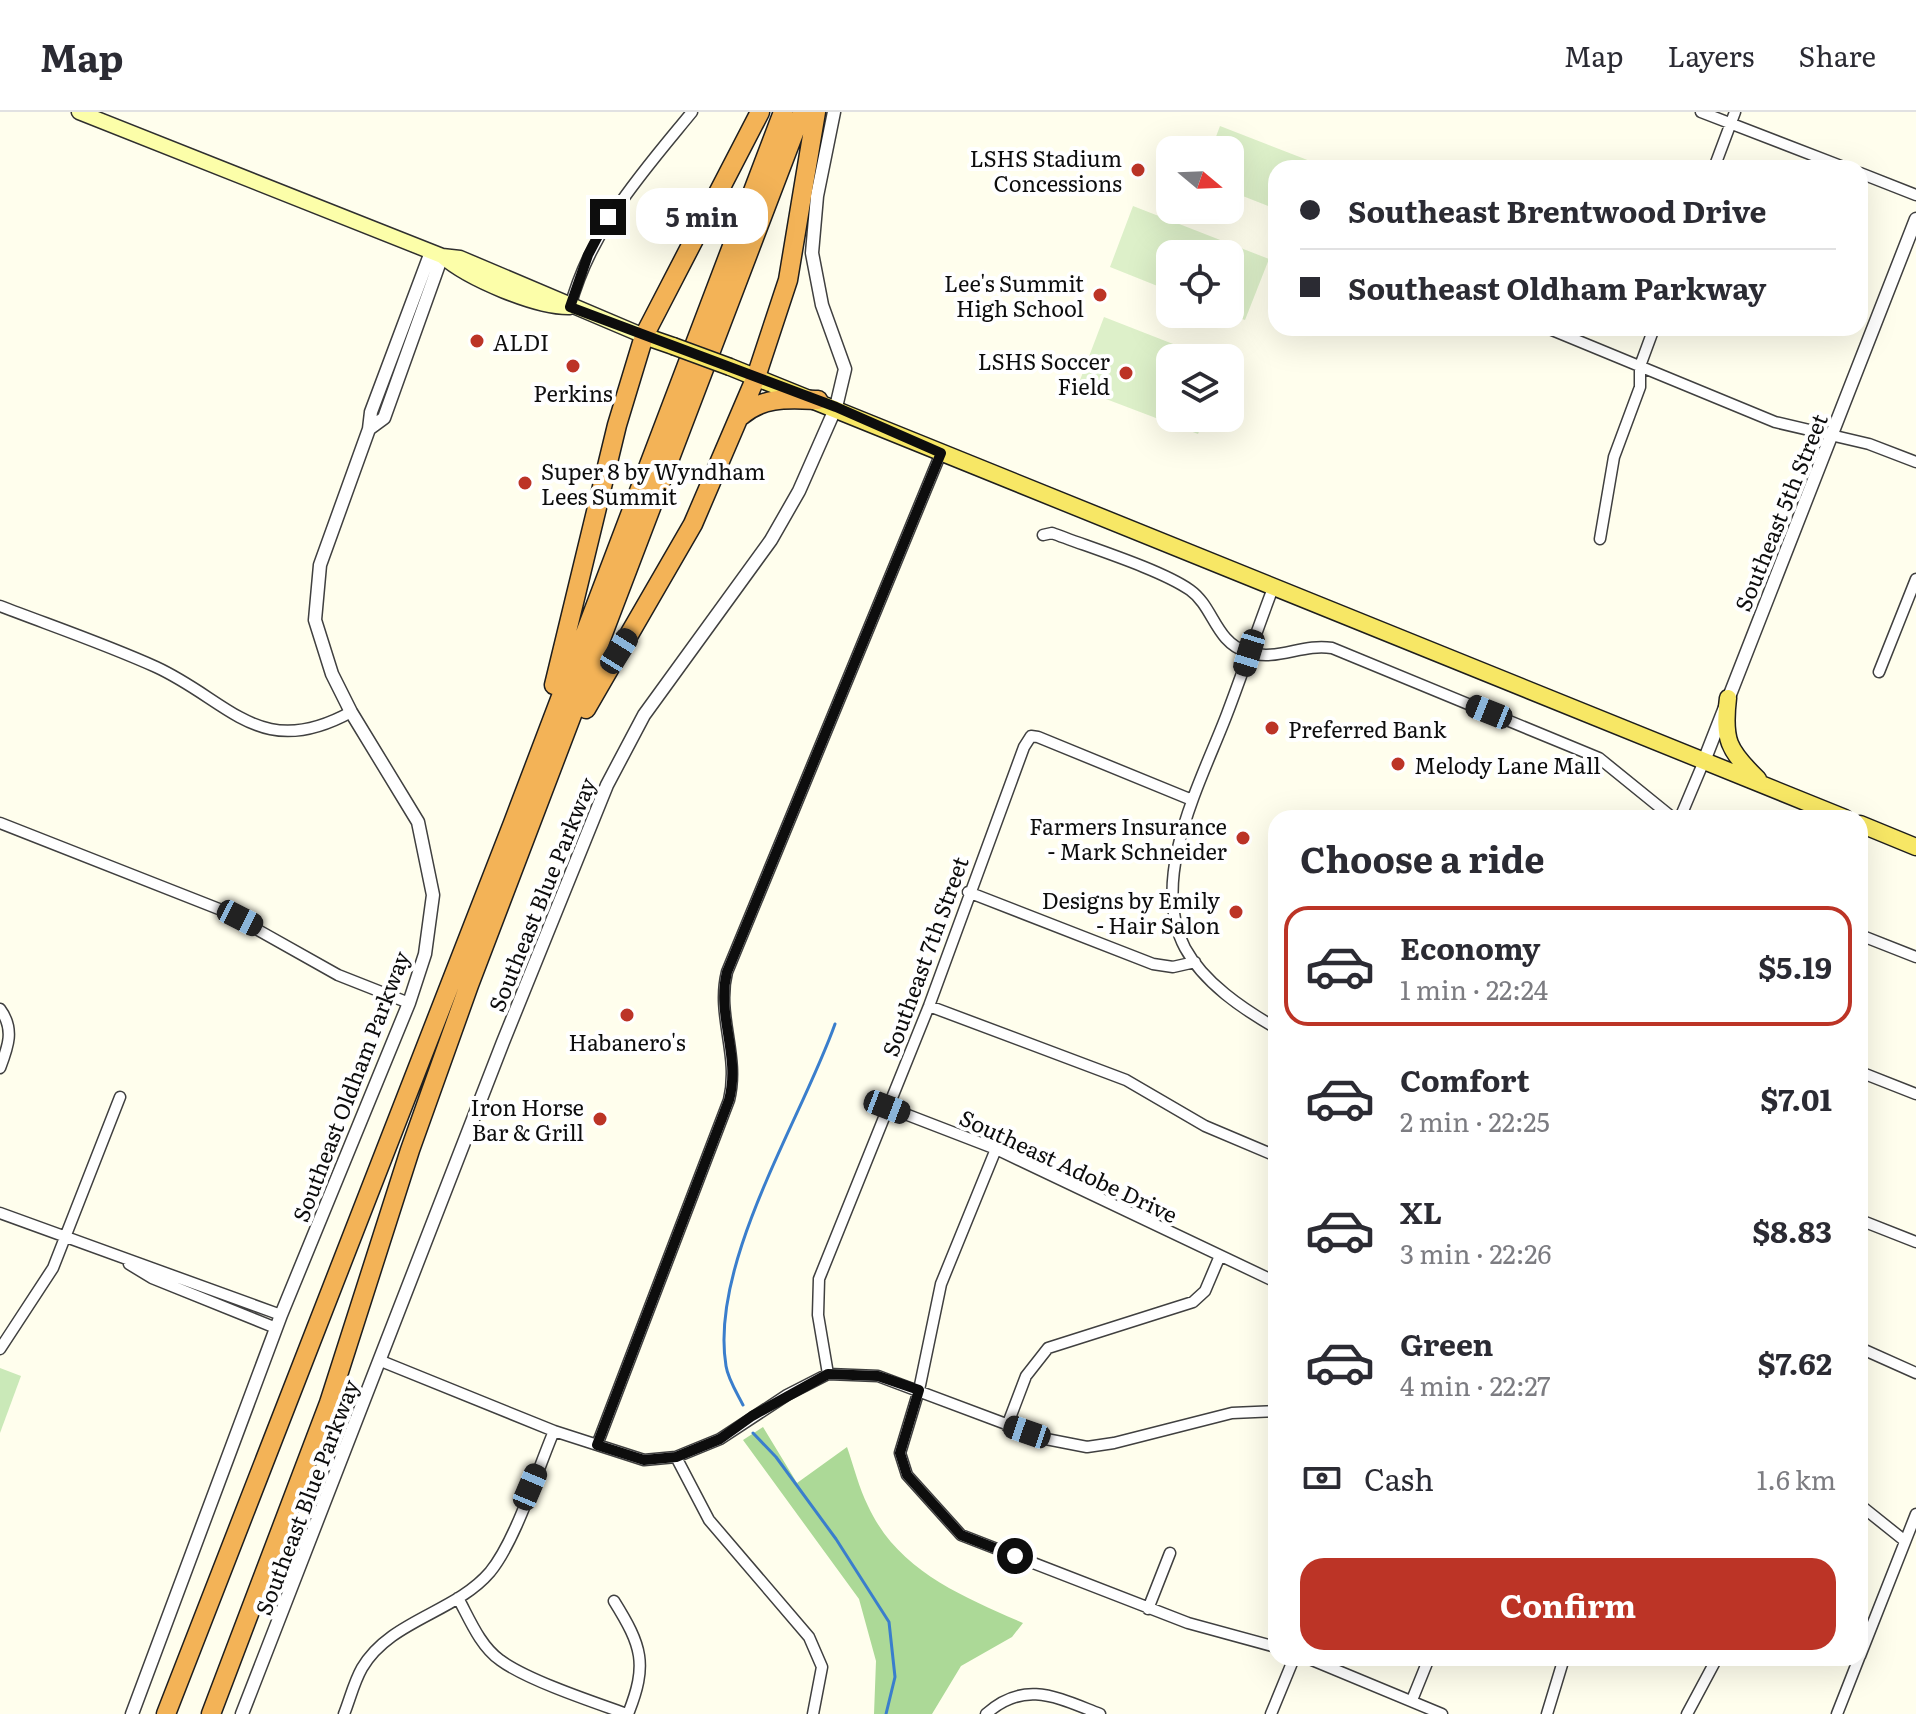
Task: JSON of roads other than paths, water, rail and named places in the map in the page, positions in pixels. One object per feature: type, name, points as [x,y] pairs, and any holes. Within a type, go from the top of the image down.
[{"type":"highway","points":[[513,823],[512,805],[557,677],[617,425],[644,336],[760,112]]},
{"type":"highway","points":[[166,1714],[513,823],[783,112]]},
{"type":"highway","points":[[211,1714],[329,1403],[410,1150],[541,796],[802,112]]},
{"type":"highway","points":[[541,796],[552,786],[594,691],[693,524],[756,377],[788,280],[816,112]]},
{"type":"highway","points":[[739,418],[754,405],[781,398],[827,403]]},
{"type":"main road","points":[[84,113],[437,254],[460,258],[558,297],[570,307],[644,336],[827,403],[941,453],[1826,810]]},
{"type":"main road","points":[[1728,698],[1726,733],[1729,746],[1765,785]]},
{"type":"main road","points":[[1868,827],[1916,847]]},
{"type":"street","points":[[570,307],[588,255],[608,217],[692,112]]},
{"type":"street","name":"Southeast Blue Parkway","points":[[242,1714],[503,1042],[607,785],[654,701],[771,540],[799,491],[827,403],[845,369],[822,305],[812,253],[817,196],[834,112]]},
{"type":"street","points":[[1701,112],[1825,160]]},
{"type":"street","points":[[1717,160],[1735,112]]},
{"type":"street","points":[[1868,176],[1916,195]]},
{"type":"street","name":"Southeast 5th Street","points":[[1683,810],[1916,219]]},
{"type":"street","name":"Southeast Oldham Parkway","points":[[132,1714],[281,1315],[409,1003],[425,954],[433,895],[418,822],[351,712],[332,674],[315,620],[320,565],[369,429],[384,418],[437,254]]},
{"type":"street","points":[[1567,336],[1775,422],[1817,434],[1832,434],[1916,462]]},
{"type":"street","points":[[1600,539],[1614,457],[1640,387],[1640,366],[1651,336]]},
{"type":"street","points":[[597,1445],[729,1100],[734,1061],[723,1000],[727,972],[941,453]]},
{"type":"street","points":[[1043,535],[1052,533],[1191,590],[1223,638],[1249,653],[1271,656],[1309,647],[1332,648],[1599,758],[1663,810]]},
{"type":"street","points":[[1879,672],[1916,579]]},
{"type":"street","points":[[1268,1023],[1237,1004],[1195,962],[1180,935],[1173,897],[1176,863],[1192,800],[1273,588]]},
{"type":"street","points":[[0,606],[154,666],[234,717],[265,728],[311,729],[351,712]]},
{"type":"street","name":"Southeast 7th Street","points":[[828,1374],[818,1315],[819,1279],[929,1006],[968,892],[1024,747],[1031,736],[1045,739],[1192,800]]},
{"type":"street","points":[[0,823],[224,911],[338,975],[409,1003]]},
{"type":"street","points":[[968,892],[1153,964],[1173,967],[1195,962]]},
{"type":"street","points":[[1868,938],[1916,957]]},
{"type":"street","points":[[929,1006],[1126,1080],[1205,1126],[1268,1153]]},
{"type":"street","points":[[0,1009],[5,1016],[10,1039],[0,1068]]},
{"type":"street","points":[[1868,1075],[1916,1094]]},
{"type":"street","points":[[0,1349],[33,1304],[66,1239],[120,1097]]},
{"type":"street","name":"Southeast Adobe Drive","points":[[887,1107],[996,1149],[1109,1200],[1219,1258],[1268,1279]]},
{"type":"street","points":[[996,1149],[941,1284],[919,1390],[900,1453],[907,1475],[961,1535],[1148,1609],[1268,1645]]},
{"type":"street","points":[[0,1213],[281,1315]]},
{"type":"street","points":[[1868,1223],[1916,1242]]},
{"type":"street","points":[[1007,1426],[1026,1376],[1048,1348],[1193,1302],[1205,1291],[1219,1258]]},
{"type":"street","points":[[120,1259],[152,1278],[276,1328]]},
{"type":"street","points":[[1868,1352],[1916,1373]]},
{"type":"street","points":[[381,1361],[554,1431],[644,1460],[676,1457],[720,1439],[764,1409],[828,1374],[878,1376],[1007,1426],[1046,1439],[1087,1447],[1232,1413],[1268,1411]]},
{"type":"street","points":[[344,1714],[362,1667],[391,1637],[458,1598],[489,1572],[507,1543],[554,1431]]},
{"type":"street","points":[[676,1457],[709,1520],[809,1637],[822,1667],[813,1714]]},
{"type":"street","points":[[1868,1511],[1905,1541]]},
{"type":"street","points":[[1868,1636],[1916,1514]]},
{"type":"street","points":[[1148,1609],[1170,1553]]},
{"type":"street","points":[[458,1598],[481,1639],[499,1660],[582,1699],[627,1714],[636,1695],[641,1652],[614,1601]]},
{"type":"street","points":[[1271,1714],[1291,1666]]},
{"type":"street","points":[[1327,1666],[1442,1714]]},
{"type":"street","points":[[1412,1700],[1426,1666]]},
{"type":"street","points":[[1547,1714],[1562,1666]]},
{"type":"street","points":[[1687,1714],[1713,1666]]},
{"type":"street","points":[[1837,1714],[1856,1666]]},
{"type":"street","points":[[986,1714],[1010,1699],[1045,1693],[1100,1714]]},
{"type":"waterway","points":[[743,1405],[726,1366],[724,1326],[731,1283],[761,1193],[835,1024]]},
{"type":"waterway","points":[[753,1433],[776,1457],[836,1539],[889,1622],[895,1677],[886,1714]]},
{"type":"place","name":"LSHS Stadium Concessions","points":[[1138,170]]},
{"type":"place","name":"Lee's Summit High School","points":[[1100,295]]},
{"type":"place","name":"ALDI","points":[[477,341]]},
{"type":"place","name":"Perkins","points":[[573,366]]},
{"type":"place","name":"LSHS Soccer Field","points":[[1126,373]]},
{"type":"place","name":"Super 8 by Wyndham Lees Summit","points":[[525,483]]},
{"type":"place","name":"Preferred Bank","points":[[1272,728]]},
{"type":"place","name":"Melody Lane Mall","points":[[1398,764]]},
{"type":"place","name":"Farmers Insurance - Mark Schneider","points":[[1243,838]]},
{"type":"place","name":"Designs by Emily - Hair Salon","points":[[1236,912]]},
{"type":"place","name":"Habanero's","points":[[627,1015]]},
{"type":"place","name":"Iron Horse Bar & Grill","points":[[600,1119]]}]
